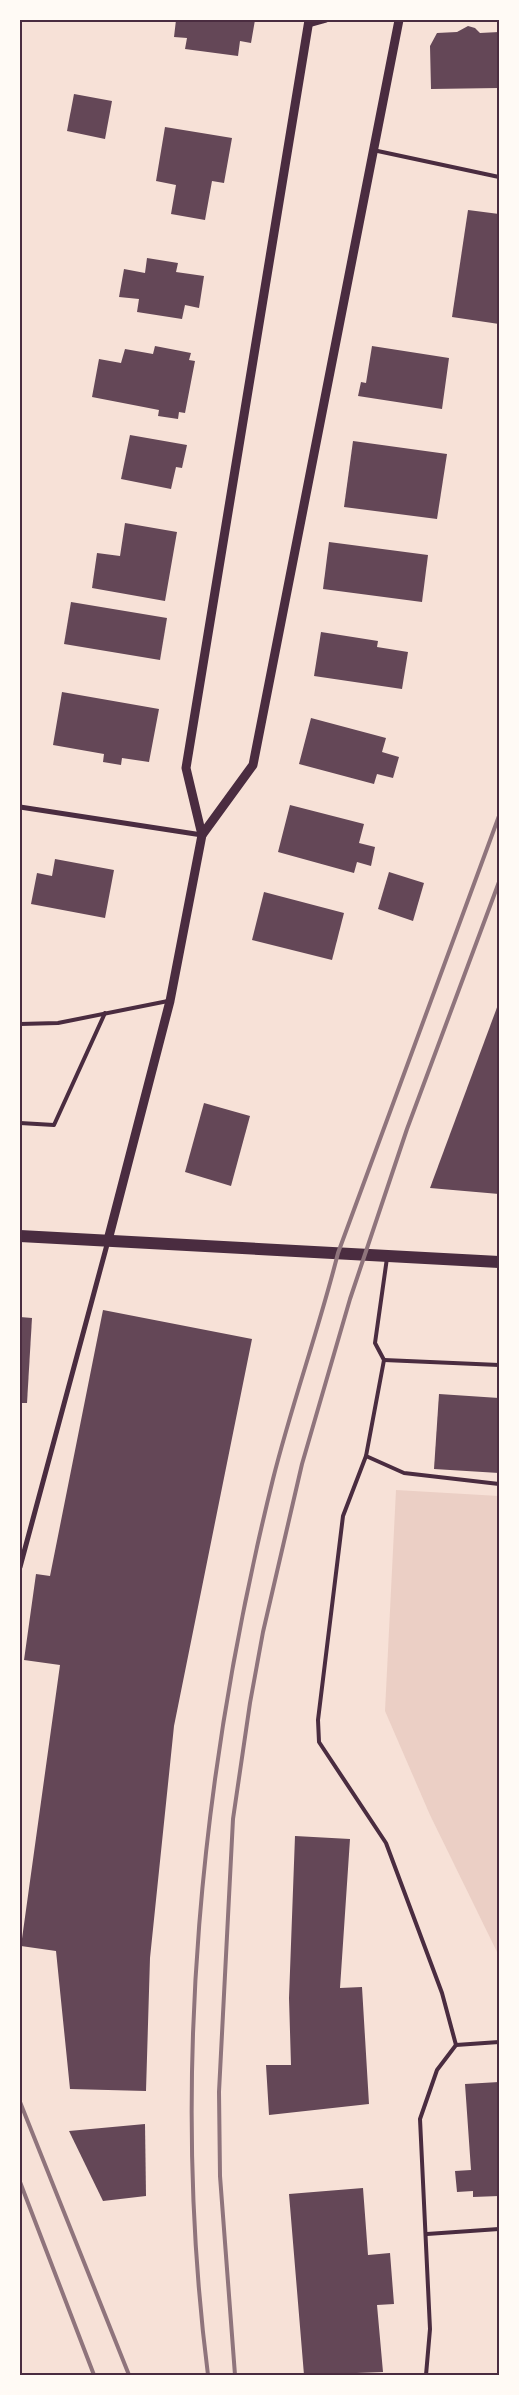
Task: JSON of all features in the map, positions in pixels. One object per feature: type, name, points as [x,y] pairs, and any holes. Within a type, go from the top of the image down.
[{"type":"main road","points":[[20,1236],[499,1262]]},
{"type":"street","points":[[20,1566],[170,1001],[202,835],[186,768],[309,23],[326,20]]},
{"type":"street","points":[[202,835],[253,767],[399,20]]},
{"type":"street","points":[[20,807],[202,835]]},
{"type":"lane","points":[[373,150],[499,177]]},
{"type":"lane","points":[[20,1024],[58,1023],[170,1001]]},
{"type":"lane","points":[[20,1123],[54,1125],[105,1013]]},
{"type":"lane","points":[[388,1256],[375,1343],[384,1360],[366,1456],[343,1516],[318,1720],[319,1742],[386,1843],[442,1994],[456,2045]]},
{"type":"lane","points":[[384,1360],[499,1365]]},
{"type":"lane","points":[[366,1456],[404,1473],[499,1484]]},
{"type":"lane","points":[[426,2375],[430,2329],[427,2234],[420,2119],[437,2070],[456,2045],[499,2042]]},
{"type":"lane","points":[[427,2234],[499,2229]]},
{"type":"shaded area","points":[[396,1490],[499,1496],[499,1956],[430,1815],[385,1711]]},
{"type":"building","points":[[176,20],[255,20],[251,43],[240,41],[238,56],[185,49],[187,38],[174,37]]},
{"type":"building","points":[[468,26],[475,28],[480,33],[499,32],[499,88],[431,89],[430,46],[437,33],[457,32]]},
{"type":"building","points":[[74,94],[112,101],[105,139],[67,131]]},
{"type":"building","points":[[165,127],[232,138],[224,183],[212,181],[205,220],[171,214],[176,185],[156,181]]},
{"type":"building","points":[[468,210],[499,214],[499,324],[452,317]]},
{"type":"building","points":[[147,258],[178,263],[176,272],[204,276],[199,308],[185,305],[182,319],[137,312],[139,299],[119,297],[124,269],[145,273]]},
{"type":"building","points":[[155,346],[191,353],[189,360],[195,361],[185,413],[179,412],[178,419],[158,416],[159,410],[92,397],[99,359],[121,363],[125,349],[153,354]]},
{"type":"building","points":[[372,346],[449,358],[442,409],[358,396],[361,382],[366,383]]},
{"type":"building","points":[[130,435],[187,445],[182,468],[176,467],[171,489],[121,479]]},
{"type":"building","points":[[353,441],[447,454],[437,519],[344,507]]},
{"type":"building","points":[[125,523],[177,532],[165,601],[92,588],[97,553],[120,556]]},
{"type":"building","points":[[329,542],[428,555],[422,602],[323,589]]},
{"type":"building","points":[[71,602],[167,618],[160,660],[64,644]]},
{"type":"building","points":[[321,632],[378,641],[377,647],[408,652],[402,689],[314,676]]},
{"type":"building","points":[[62,692],[159,709],[149,762],[122,758],[121,765],[103,762],[104,754],[53,745]]},
{"type":"building","points":[[311,718],[386,738],[382,752],[399,757],[393,778],[377,774],[374,784],[299,764]]},
{"type":"building","points":[[290,805],[364,824],[359,843],[375,847],[371,866],[357,862],[354,873],[278,852]]},
{"type":"building","points":[[55,859],[114,870],[105,918],[31,904],[37,873],[52,876]]},
{"type":"building","points":[[389,872],[424,883],[413,921],[378,909]]},
{"type":"building","points":[[264,892],[344,913],[332,960],[252,940]]},
{"type":"building","points":[[499,1002],[499,1194],[430,1188]]},
{"type":"building","points":[[204,1103],[250,1116],[231,1186],[185,1172]]},
{"type":"building","points":[[103,1310],[252,1339],[174,1726],[150,1958],[146,2091],[70,2089],[56,1951],[21,1946],[60,1665],[24,1660],[36,1574],[50,1576]]},
{"type":"building","points":[[20,1317],[32,1318],[27,1403],[20,1403]]},
{"type":"building","points":[[439,1394],[499,1398],[499,1473],[434,1469]]},
{"type":"building","points":[[295,1836],[350,1839],[340,1988],[362,1987],[369,2104],[269,2115],[266,2065],[291,2065],[289,1998]]},
{"type":"building","points":[[499,2082],[499,2196],[473,2197],[473,2191],[457,2192],[455,2171],[471,2170],[465,2084]]},
{"type":"building","points":[[145,2124],[146,2196],[103,2201],[69,2131]]},
{"type":"building","points":[[363,2188],[368,2255],[390,2253],[394,2304],[377,2305],[383,2372],[304,2375],[289,2194]]},
{"type":"railway","points":[[208,2375],[197,2263],[192,2150],[193,2037],[199,1924],[211,1812],[227,1700],[248,1589],[273,1479],[338,1253],[499,816]]},
{"type":"railway","points":[[235,2375],[220,2176],[219,2092],[233,1819],[250,1703],[263,1632],[302,1464],[350,1299],[407,1129],[499,882]]},
{"type":"railway","points":[[20,2102],[129,2375]]},
{"type":"railway","points":[[20,2182],[94,2375]]}]
